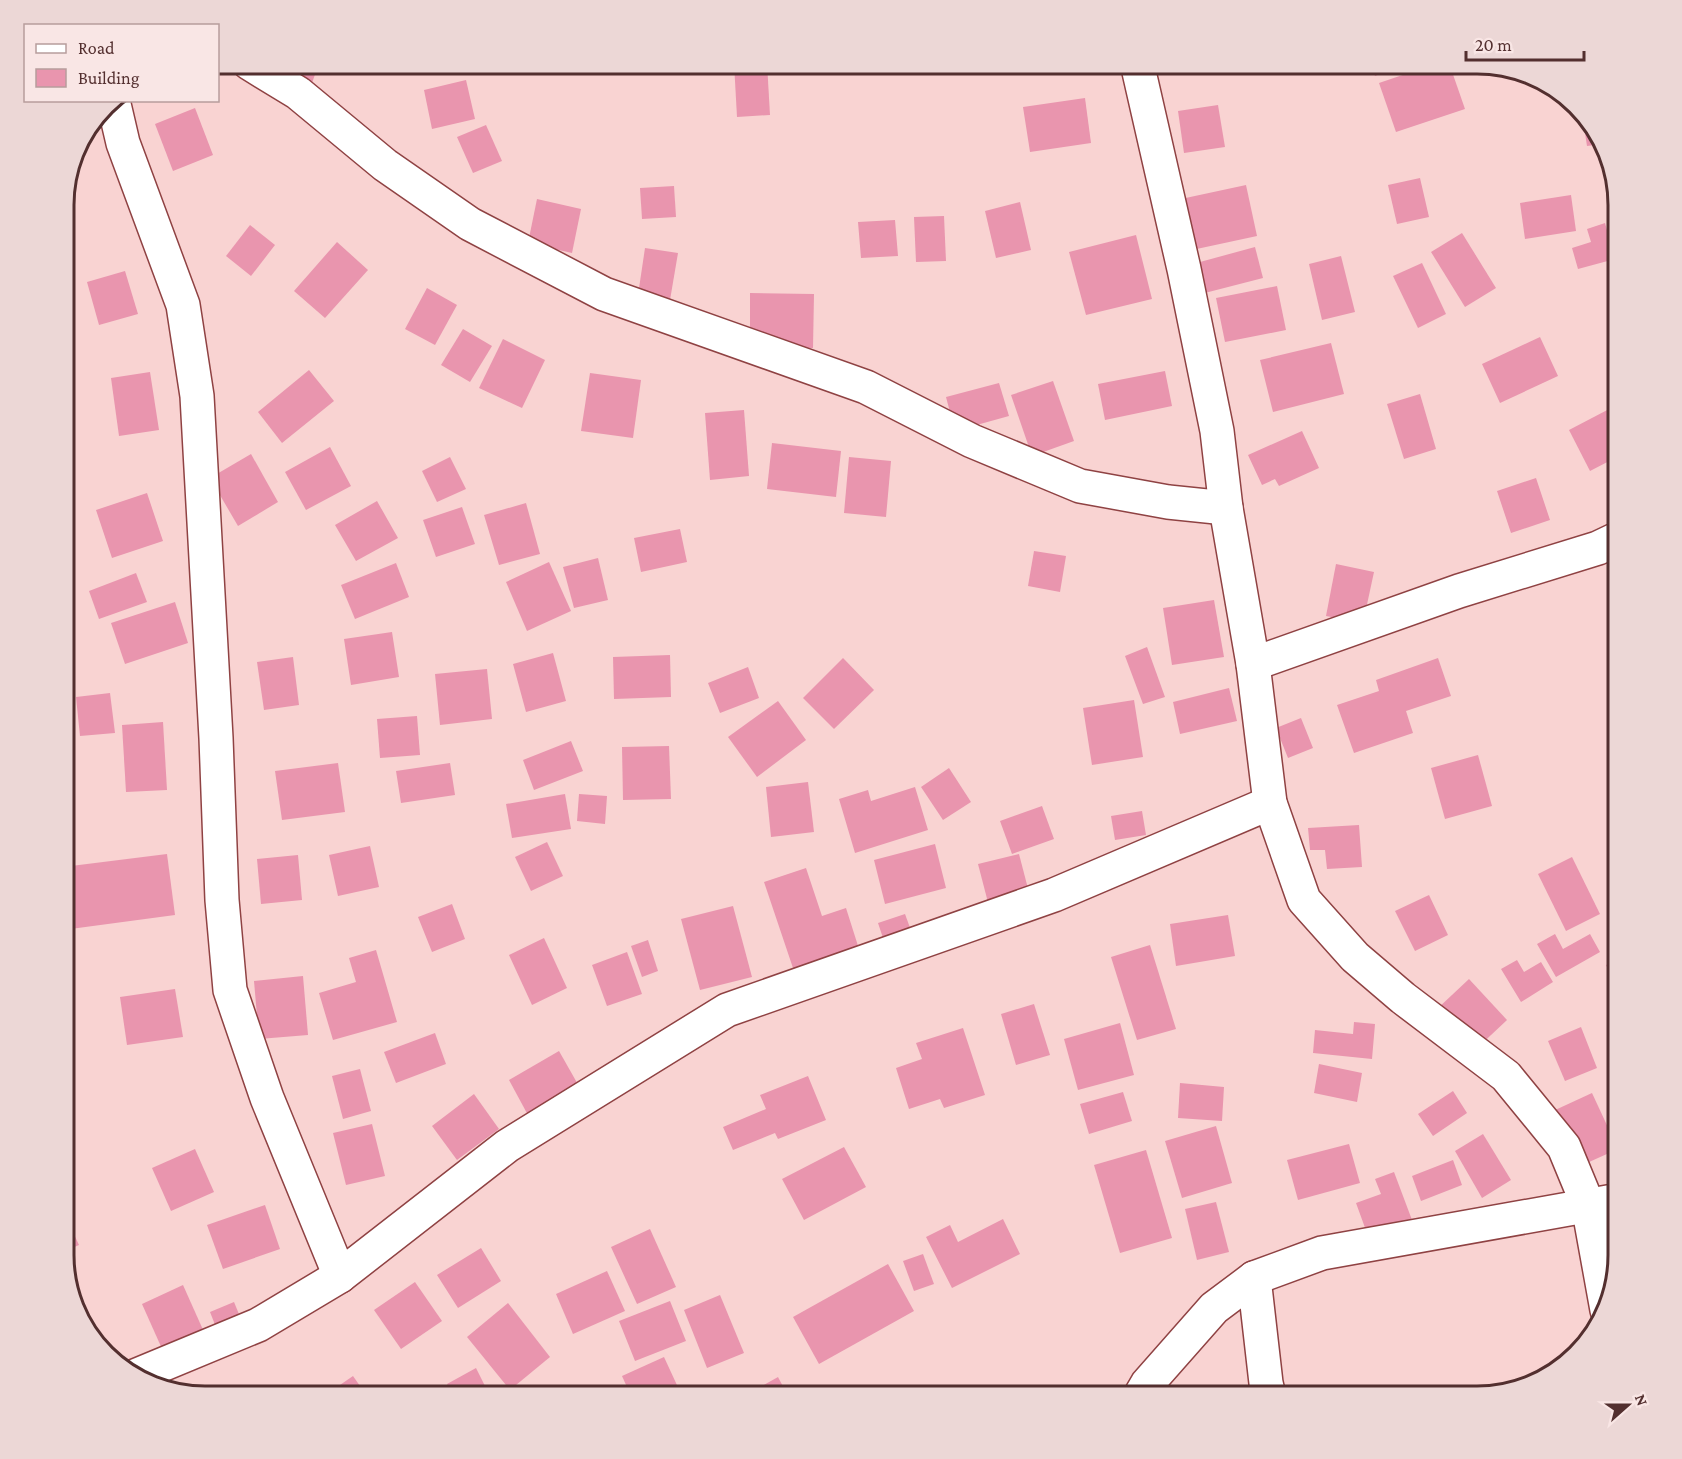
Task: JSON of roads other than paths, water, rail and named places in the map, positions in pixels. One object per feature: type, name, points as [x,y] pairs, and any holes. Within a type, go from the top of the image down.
[{"type":"street","points":[[267,74],[298,93],[385,165],[470,224],[604,294],[866,387],[972,441],[1080,486],[1168,502],[1226,508]]},
{"type":"street","points":[[1140,74],[1184,269],[1214,419],[1226,508],[1253,664],[1270,803],[1304,900],[1355,957],[1404,998],[1506,1076],[1564,1147],[1604,1203],[1606,1279]]},
{"type":"street","points":[[115,109],[123,143],[183,305],[197,396],[216,738],[222,900],[230,990],[267,1098],[340,1276]]},
{"type":"street","points":[[1253,664],[1459,591],[1608,543]]},
{"type":"street","points":[[153,1375],[258,1325],[340,1276],[507,1146],[727,1010],[1054,894],[1270,803]]},
{"type":"street","points":[[1146,1386],[1214,1308],[1254,1278],[1322,1253],[1604,1203]]},
{"type":"street","points":[[1254,1278],[1268,1386]]}]
